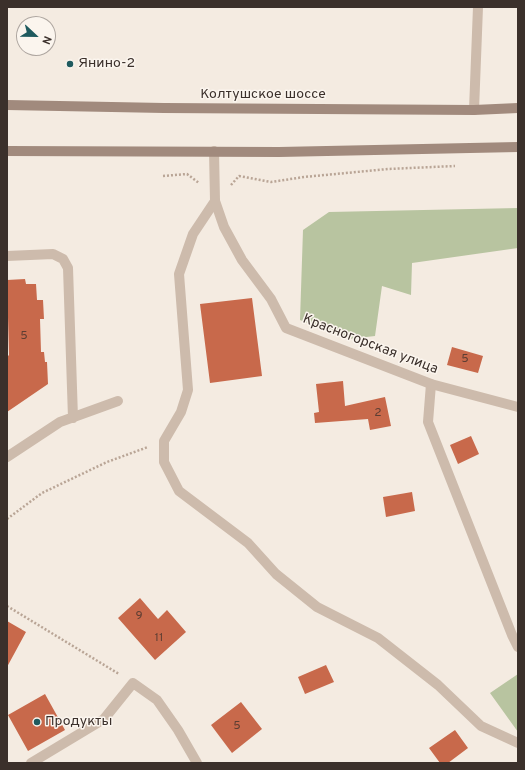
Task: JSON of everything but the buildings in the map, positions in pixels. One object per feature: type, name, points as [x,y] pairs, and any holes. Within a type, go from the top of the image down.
[{"type":"main road","name":"Колтушское шоссе","points":[[7,105],[164,108],[474,110],[518,108]]},
{"type":"main road","points":[[7,151],[475,149],[518,147]]},
{"type":"street","points":[[474,110],[478,7]]},
{"type":"street","name":"Красногорская улица","points":[[214,151],[215,201],[224,227],[242,260],[271,299],[286,328],[431,384],[518,407]]},
{"type":"street","points":[[215,201],[193,234],[179,274],[188,390],[181,412],[164,441],[164,462],[179,491],[248,543],[276,574],[317,607],[378,638],[438,685],[481,726],[518,743]]},
{"type":"street","points":[[7,256],[53,254],[63,259],[68,268],[73,418]]},
{"type":"street","points":[[431,384],[428,422],[518,647]]},
{"type":"street","points":[[7,458],[60,422],[118,401]]},
{"type":"street","points":[[31,763],[104,719],[133,683],[157,700],[178,730],[197,763]]},
{"type":"path","points":[[163,176],[187,174],[203,186],[229,186],[239,176],[270,182],[304,177],[388,169],[457,166]]},
{"type":"path","points":[[7,519],[42,493],[107,462],[164,441]]},
{"type":"path","points":[[7,606],[133,683]]},
{"type":"green space","points":[[518,208],[518,248],[412,263],[411,295],[382,286],[375,336],[349,339],[300,320],[303,230],[329,212]]},
{"type":"green space","points":[[518,674],[518,732],[490,693]]},
{"type":"place","name":"Янино-2","points":[[70,64]]},
{"type":"place","name":"Продукты","points":[[37,722]]}]
